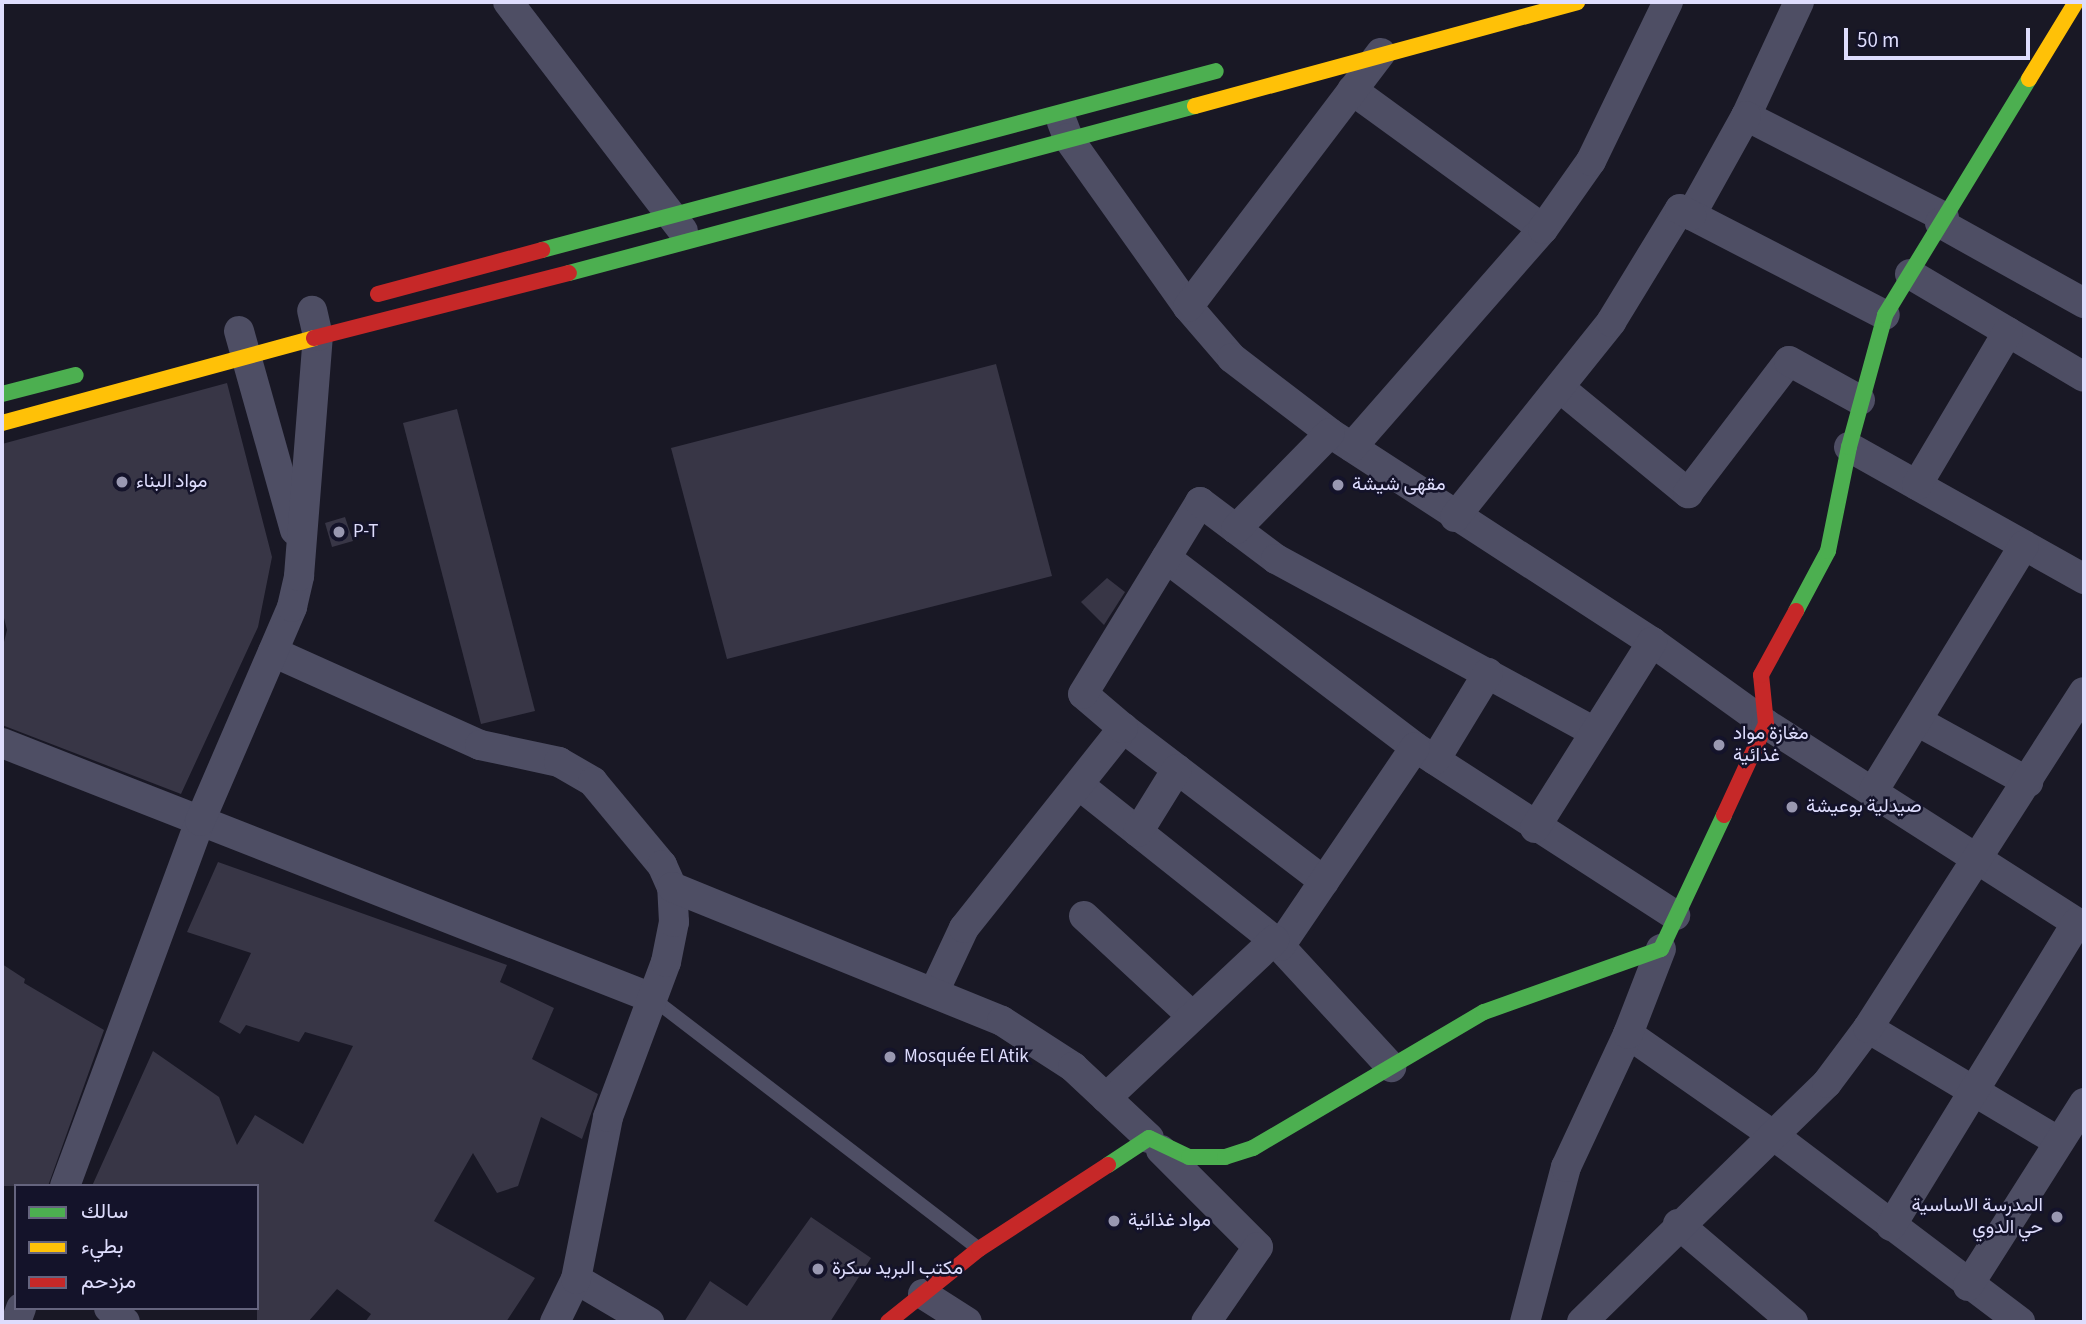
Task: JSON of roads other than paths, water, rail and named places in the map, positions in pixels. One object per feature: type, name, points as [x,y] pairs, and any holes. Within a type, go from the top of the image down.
[{"type":"street","points":[[508,2],[692,243]]},
{"type":"street","points":[[365,297],[672,217],[1381,53],[1577,2]]},
{"type":"street","points":[[1236,529],[1341,440],[1543,229],[1591,161],[1668,2]]},
{"type":"street","points":[[1691,215],[1746,116],[1799,2]]},
{"type":"street","points":[[1525,1322],[1566,1167],[1628,1034],[1675,915],[1766,724],[1761,676],[1828,551],[1860,400],[1885,315],[2076,2]]},
{"type":"street","points":[[1188,307],[1381,53]]},
{"type":"street","points":[[2,423],[241,337],[314,317],[692,243],[1063,125],[1228,67]]},
{"type":"street","points":[[1352,90],[1543,229]]},
{"type":"street","points":[[1746,116],[1942,220],[2084,303]]},
{"type":"street","points":[[1063,125],[1188,307],[1232,358],[1341,440],[1652,642],[1766,724],[1874,790],[2080,924],[1971,1089],[1891,1226]]},
{"type":"street","points":[[1455,516],[1611,322],[1680,209],[1885,315]]},
{"type":"street","points":[[1910,274],[2084,377]]},
{"type":"street","points":[[66,1184],[200,821],[292,607],[301,551],[314,317]]},
{"type":"street","points":[[1917,485],[2008,332]]},
{"type":"street","points":[[241,337],[301,551]]},
{"type":"street","points":[[1560,388],[1688,493],[1789,361],[1860,400]]},
{"type":"street","points":[[2,394],[94,370]]},
{"type":"street","points":[[1849,447],[2084,579]]},
{"type":"street","points":[[1324,881],[1123,728],[1083,694],[1200,502],[1276,559],[1595,732]]},
{"type":"street","points":[[1874,790],[2024,545]]},
{"type":"street","points":[[1166,558],[1425,754],[1535,828],[1675,915]]},
{"type":"street","points":[[1535,828],[1652,642]]},
{"type":"street","points":[[274,652],[480,745],[559,762],[593,782],[662,865],[672,887],[674,922],[652,998],[608,1117],[576,1279],[555,1322]]},
{"type":"street","points":[[1106,1098],[1192,1016],[1277,943],[1488,673]]},
{"type":"street","points":[[1582,1322],[1678,1224],[1827,1083],[1868,1028],[2084,692]]},
{"type":"street","points":[[1917,721],[2028,782]]},
{"type":"street","points":[[935,990],[964,928],[1123,728]]},
{"type":"street","points":[[2,743],[652,998]]},
{"type":"street","points":[[1138,832],[1177,769]]},
{"type":"street","points":[[1079,785],[1277,943],[1391,1067]]},
{"type":"street","points":[[672,887],[935,990],[1041,1043],[1153,1142],[1258,1247],[1206,1322]]},
{"type":"street","points":[[1084,916],[1192,1016]]},
{"type":"street","points":[[1153,1142],[1189,1157],[1225,1157],[1253,1148],[1484,1012],[1661,949]]},
{"type":"street","points":[[1868,1028],[2059,1143]]},
{"type":"street","points":[[1628,1034],[1773,1135],[1968,1286],[2020,1322]]},
{"type":"street","points":[[1968,1286],[2059,1143],[2082,1112]]},
{"type":"street","points":[[888,1322],[979,1249],[1153,1142]]},
{"type":"street","points":[[1678,1224],[1793,1322]]},
{"type":"street","points":[[576,1279],[649,1322]]},
{"type":"street","points":[[923,1294],[967,1322]]},
{"type":"street","points":[[111,1310],[125,1322]]},
{"type":"lane","points":[[652,998],[979,1249]]},
{"type":"place","name":"مواد البناء","points":[[122,482]]},
{"type":"place","name":"مقهى شيشة","points":[[1338,485]]},
{"type":"place","name":"P-T","points":[[339,532]]},
{"type":"place","name":"مغازة مواد غذائية","points":[[1719,745]]},
{"type":"place","name":"صيدلية بوعيشة","points":[[1792,807]]},
{"type":"place","name":"Mosquée El Atik","points":[[890,1057]]},
{"type":"place","name":"المدرسة الاساسية حي الدوي","points":[[2057,1217]]},
{"type":"place","name":"مواد غذائية","points":[[1114,1221]]},
{"type":"place","name":"مكتب البريد سكرة","points":[[818,1269]]}]
